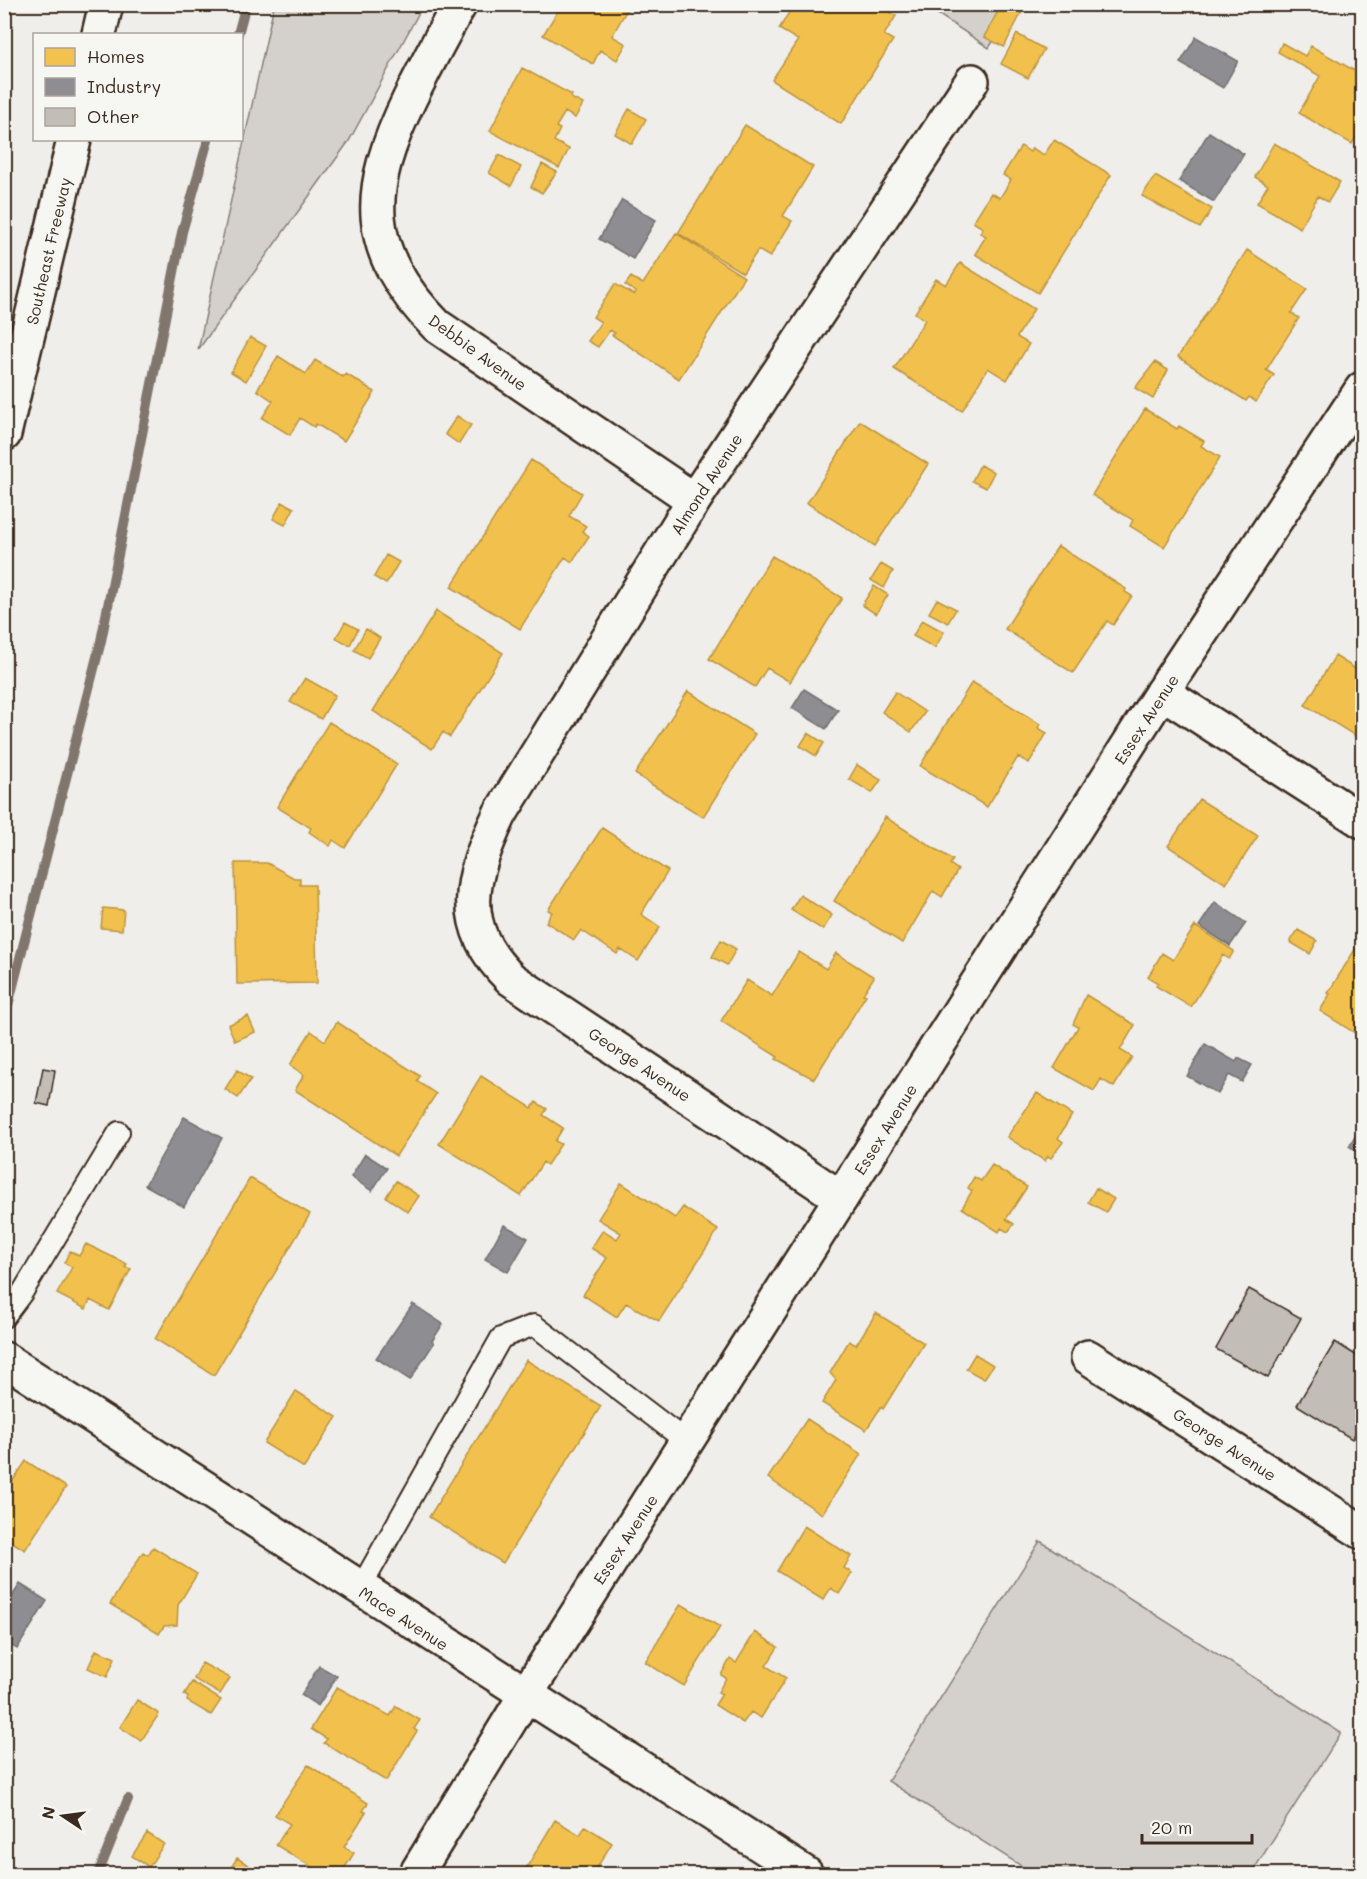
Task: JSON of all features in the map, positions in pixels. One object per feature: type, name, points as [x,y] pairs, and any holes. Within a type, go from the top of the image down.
[{"type":"main road","points":[[99,33],[106,4]]},
{"type":"main road","name":"Debbie Avenue","points":[[460,4],[392,135],[379,176],[379,223],[392,269],[418,307],[437,326],[694,500]]},
{"type":"main road","name":"Almond Avenue","points":[[472,904],[481,861],[500,814],[694,500],[972,81]]},
{"type":"main road","name":"Southeast Freeway","points":[[4,434],[74,141]]},
{"type":"main road","name":"Essex Avenue","points":[[416,1875],[525,1696],[1162,692],[1362,389]]},
{"type":"main road","points":[[1162,692],[1362,821]]},
{"type":"main road","name":"George Avenue","points":[[472,904],[481,942],[489,955],[511,979],[841,1198]]},
{"type":"main road","name":"George Avenue","points":[[1088,1357],[1362,1532]]},
{"type":"main road","name":"Mace Avenue","points":[[4,1359],[806,1875]]},
{"type":"lane","points":[[4,1317],[22,1293],[118,1132]]},
{"type":"lane","points":[[360,1589],[501,1338],[534,1325],[687,1442]]},
{"type":"shaded area","points":[[274,5],[423,5],[349,141],[198,350]]},
{"type":"shaded area","points":[[924,5],[1016,5],[989,48]]},
{"type":"shaded area","points":[[1040,1541],[1341,1733],[1251,1874],[1034,1874],[888,1781]]},
{"type":"building: Homes","points":[[562,4],[629,6],[612,36],[626,44],[617,60],[600,50],[593,64],[543,35]]},
{"type":"building: Homes","points":[[794,4],[877,4],[896,16],[884,35],[893,40],[841,124],[772,80],[798,40],[779,29]]},
{"type":"building: Homes","points":[[1002,4],[1026,4],[1004,47],[984,37]]},
{"type":"building: Homes","points":[[1017,34],[1044,49],[1028,78],[1001,64]]},
{"type":"building: Homes","points":[[1282,43],[1305,56],[1311,46],[1362,75],[1362,127],[1352,144],[1299,113],[1320,76],[1278,52]]},
{"type":"building: Homes","points":[[522,68],[572,95],[571,98],[583,104],[575,118],[565,112],[556,127],[560,129],[554,141],[569,149],[559,168],[490,131]]},
{"type":"building: Homes","points":[[629,109],[646,119],[632,144],[615,134]]},
{"type":"building: Homes","points":[[745,125],[813,167],[783,216],[792,221],[770,257],[758,250],[743,273],[678,233]]},
{"type":"building: Homes","points":[[1054,140],[1111,175],[1038,293],[975,254],[986,236],[980,233],[983,228],[973,222],[991,193],[1000,198],[1011,180],[1003,175],[1021,146],[1030,152],[1032,148],[1044,155]]},
{"type":"building: Homes","points":[[1274,143],[1340,182],[1328,202],[1318,196],[1300,228],[1257,203],[1268,185],[1255,177]]},
{"type":"building: Homes","points":[[499,155],[521,167],[511,186],[489,173]]},
{"type":"building: Homes","points":[[542,164],[557,172],[542,193],[531,187]]},
{"type":"building: Homes","points":[[1155,176],[1212,209],[1200,228],[1142,196]]},
{"type":"building: Homes","points":[[676,233],[744,277],[679,379],[612,335],[615,333],[610,330],[598,347],[588,341],[601,322],[593,317],[615,284],[634,295],[636,292],[625,285],[631,277],[643,284]]},
{"type":"building: Homes","points":[[1247,250],[1307,289],[1291,313],[1299,318],[1266,370],[1274,375],[1256,402],[1249,397],[1246,401],[1178,357]]},
{"type":"building: Homes","points":[[960,263],[1034,309],[1017,337],[1029,344],[1007,380],[988,368],[962,411],[894,369],[925,320],[915,313],[936,279],[946,285]]},
{"type":"building: Homes","points":[[250,337],[266,346],[246,381],[231,372]]},
{"type":"building: Homes","points":[[278,356],[306,374],[315,360],[343,377],[346,374],[375,392],[344,441],[316,424],[314,427],[300,418],[290,435],[262,418],[273,401],[257,390]]},
{"type":"building: Homes","points":[[1155,362],[1168,370],[1153,399],[1135,388]]},
{"type":"building: Homes","points":[[1145,409],[1177,429],[1179,426],[1204,441],[1201,446],[1220,457],[1164,547],[1130,526],[1133,520],[1092,495]]},
{"type":"building: Homes","points":[[457,416],[471,425],[459,444],[445,434]]},
{"type":"building: Homes","points":[[860,421],[928,464],[875,546],[807,503]]},
{"type":"building: Homes","points":[[531,460],[582,493],[569,516],[586,526],[582,531],[589,536],[572,562],[565,557],[520,629],[451,587]]},
{"type":"building: Homes","points":[[980,465],[994,472],[986,488],[972,481]]},
{"type":"building: Homes","points":[[282,502],[294,508],[285,525],[273,519]]},
{"type":"building: Homes","points":[[1058,546],[1126,589],[1125,592],[1132,596],[1113,625],[1107,621],[1073,673],[1005,629]]},
{"type":"building: Homes","points":[[386,555],[399,562],[386,584],[374,577]]},
{"type":"building: Homes","points":[[772,556],[842,598],[790,682],[767,668],[755,687],[709,659]]},
{"type":"building: Homes","points":[[881,564],[893,571],[884,588],[871,580]]},
{"type":"building: Homes","points":[[874,586],[888,595],[876,614],[862,605]]},
{"type":"building: Homes","points":[[937,599],[956,609],[948,623],[929,613]]},
{"type":"building: Homes","points":[[436,611],[503,653],[450,737],[443,732],[432,749],[373,711]]},
{"type":"building: Homes","points":[[922,620],[944,632],[935,648],[913,636]]},
{"type":"building: Homes","points":[[345,622],[358,629],[350,645],[336,638]]},
{"type":"building: Homes","points":[[366,629],[380,638],[368,658],[354,650]]},
{"type":"building: Homes","points":[[1335,656],[1362,673],[1362,740],[1305,705]]},
{"type":"building: Homes","points":[[305,678],[335,695],[321,719],[290,702]]},
{"type":"building: Homes","points":[[972,682],[1040,724],[1038,728],[1047,733],[1029,763],[1018,757],[987,807],[920,766]]},
{"type":"building: Homes","points":[[688,691],[755,734],[703,817],[635,774]]},
{"type":"building: Homes","points":[[895,692],[925,712],[911,732],[882,712]]},
{"type":"building: Homes","points":[[329,722],[397,764],[345,848],[333,840],[330,846],[309,832],[311,828],[277,807]]},
{"type":"building: Homes","points":[[808,733],[824,743],[816,756],[800,746]]},
{"type":"building: Homes","points":[[857,765],[881,780],[872,793],[849,779]]},
{"type":"building: Homes","points":[[1199,799],[1258,836],[1226,884],[1168,846]]},
{"type":"building: Homes","points":[[885,817],[953,860],[950,864],[958,870],[942,897],[933,891],[902,943],[834,901]]},
{"type":"building: Homes","points":[[602,828],[668,871],[641,914],[660,927],[638,961],[620,949],[617,954],[581,930],[574,940],[546,922],[552,912],[548,910]]},
{"type":"building: Homes","points":[[235,863],[267,863],[294,878],[300,878],[300,885],[315,885],[317,983],[237,984]]},
{"type":"building: Homes","points":[[800,895],[832,915],[823,930],[791,910]]},
{"type":"building: Homes","points":[[103,908],[124,910],[122,930],[101,928]]},
{"type":"building: Homes","points":[[1195,926],[1234,951],[1229,959],[1223,955],[1191,1007],[1156,986],[1158,983],[1148,977],[1162,953],[1173,960]]},
{"type":"building: Homes","points":[[1298,930],[1317,941],[1310,954],[1290,942]]},
{"type":"building: Homes","points":[[721,940],[736,949],[727,965],[712,957]]},
{"type":"building: Homes","points":[[1359,943],[1362,945],[1361,1037],[1320,1011],[1330,994],[1328,993]]},
{"type":"building: Homes","points":[[799,952],[826,969],[836,953],[874,977],[863,994],[866,995],[814,1079],[776,1059],[778,1057],[721,1021],[747,980],[772,996]]},
{"type":"building: Homes","points":[[1086,995],[1135,1025],[1120,1050],[1132,1057],[1114,1087],[1101,1079],[1094,1091],[1054,1068],[1078,1027],[1073,1024]]},
{"type":"building: Homes","points":[[248,1016],[255,1032],[235,1041],[228,1025]]},
{"type":"building: Homes","points":[[337,1022],[420,1076],[417,1081],[436,1094],[396,1156],[295,1090],[304,1075],[290,1065],[311,1031],[325,1041]]},
{"type":"building: Homes","points":[[237,1070],[251,1079],[238,1098],[225,1089]]},
{"type":"building: Homes","points":[[481,1076],[532,1108],[536,1102],[547,1109],[543,1115],[563,1128],[555,1141],[561,1144],[547,1165],[543,1162],[521,1196],[439,1144]]},
{"type":"building: Homes","points":[[1037,1093],[1072,1115],[1058,1138],[1063,1142],[1051,1158],[1048,1156],[1045,1161],[1007,1137]]},
{"type":"building: Homes","points":[[992,1165],[1027,1187],[1006,1219],[1014,1224],[1008,1232],[1001,1228],[999,1232],[962,1208],[972,1191],[968,1188],[974,1177],[981,1181]]},
{"type":"building: Homes","points":[[250,1178],[310,1214],[214,1375],[155,1339]]},
{"type":"building: Homes","points":[[396,1181],[419,1196],[408,1212],[386,1197]]},
{"type":"building: Homes","points":[[621,1183],[675,1218],[683,1207],[718,1230],[659,1321],[626,1303],[617,1317],[583,1295],[607,1258],[591,1248],[603,1230],[617,1239],[621,1233],[598,1219]]},
{"type":"building: Homes","points":[[1096,1188],[1114,1199],[1106,1212],[1088,1202]]},
{"type":"building: Homes","points":[[86,1244],[127,1264],[125,1267],[131,1269],[109,1310],[90,1300],[86,1309],[57,1294],[72,1267],[64,1263],[70,1251],[79,1256]]},
{"type":"building: Homes","points":[[876,1313],[924,1343],[883,1409],[881,1407],[866,1430],[822,1403],[836,1380],[830,1373],[849,1341],[856,1345]]},
{"type":"building: Homes","points":[[975,1354],[993,1365],[984,1379],[966,1369]]},
{"type":"building: Homes","points":[[526,1360],[601,1406],[503,1563],[429,1517]]},
{"type":"building: Homes","points":[[296,1391],[337,1417],[304,1468],[264,1443]]},
{"type":"building: Homes","points":[[807,1419],[861,1454],[822,1514],[768,1478]]},
{"type":"building: Homes","points":[[26,1461],[66,1487],[25,1550],[4,1537],[4,1494]]},
{"type":"building: Homes","points":[[804,1526],[851,1556],[844,1568],[852,1573],[839,1594],[831,1588],[823,1600],[777,1571]]},
{"type":"building: Homes","points":[[153,1547],[197,1574],[178,1605],[177,1625],[164,1626],[159,1634],[110,1604],[143,1552],[148,1555]]},
{"type":"building: Homes","points":[[681,1604],[720,1627],[684,1686],[645,1662]]},
{"type":"building: Homes","points":[[755,1632],[778,1647],[766,1666],[786,1678],[761,1718],[751,1712],[743,1723],[715,1705],[722,1694],[718,1692],[726,1678],[721,1675],[730,1659],[736,1663]]},
{"type":"building: Homes","points":[[96,1650],[115,1658],[107,1677],[88,1668]]},
{"type":"building: Homes","points":[[202,1663],[230,1678],[220,1694],[194,1679]]},
{"type":"building: Homes","points":[[192,1682],[221,1700],[211,1715],[187,1701],[188,1697],[184,1695]]},
{"type":"building: Homes","points":[[337,1687],[390,1716],[396,1706],[420,1720],[414,1729],[417,1731],[386,1781],[324,1743],[327,1739],[311,1729]]},
{"type":"building: Homes","points":[[137,1700],[159,1714],[141,1741],[120,1727]]},
{"type":"building: Homes","points":[[308,1765],[368,1803],[363,1811],[366,1812],[344,1847],[354,1853],[341,1874],[323,1874],[276,1845],[290,1824],[275,1815]]},
{"type":"building: Homes","points":[[555,1820],[580,1835],[585,1826],[612,1843],[593,1874],[531,1874],[525,1870]]},
{"type":"building: Homes","points":[[147,1833],[164,1844],[149,1867],[132,1856]]},
{"type":"building: Homes","points":[[237,1858],[263,1874],[227,1874]]},
{"type":"building: Industry","points":[[1196,37],[1238,61],[1223,88],[1180,63]]},
{"type":"building: Industry","points":[[1209,132],[1244,154],[1214,202],[1179,181]]},
{"type":"building: Industry","points":[[622,200],[656,220],[633,259],[599,239]]},
{"type":"building: Industry","points":[[804,689],[838,710],[826,729],[792,708]]},
{"type":"building: Industry","points":[[1215,902],[1246,923],[1230,946],[1199,926]]},
{"type":"building: Industry","points":[[1205,1044],[1236,1062],[1238,1058],[1252,1065],[1242,1082],[1229,1075],[1218,1094],[1187,1076]]},
{"type":"building: Industry","points":[[184,1117],[222,1138],[184,1207],[145,1185]]},
{"type":"building: Industry","points":[[1362,1126],[1362,1155],[1349,1146]]},
{"type":"building: Industry","points":[[365,1154],[387,1168],[372,1191],[351,1177]]},
{"type":"building: Industry","points":[[504,1225],[528,1238],[508,1272],[485,1259]]},
{"type":"building: Industry","points":[[413,1304],[443,1324],[432,1341],[434,1343],[410,1380],[376,1358]]},
{"type":"building: Industry","points":[[20,1584],[47,1601],[17,1649],[4,1641],[4,1609]]},
{"type":"building: Industry","points":[[319,1666],[337,1676],[318,1706],[301,1695]]},
{"type":"building: Other","points":[[43,1068],[55,1070],[49,1106],[36,1103]]},
{"type":"building: Other","points":[[1362,1203],[1362,1216],[1356,1213]]},
{"type":"building: Other","points":[[1249,1289],[1301,1318],[1268,1378],[1216,1349]]},
{"type":"building: Other","points":[[1335,1342],[1362,1359],[1362,1421],[1352,1439],[1297,1405]]},
{"type":"waterway","points":[[238,33],[246,4]]},
{"type":"waterway","points":[[4,1021],[101,641],[182,232],[208,141]]},
{"type":"waterway","points":[[98,1874],[128,1799]]}]
